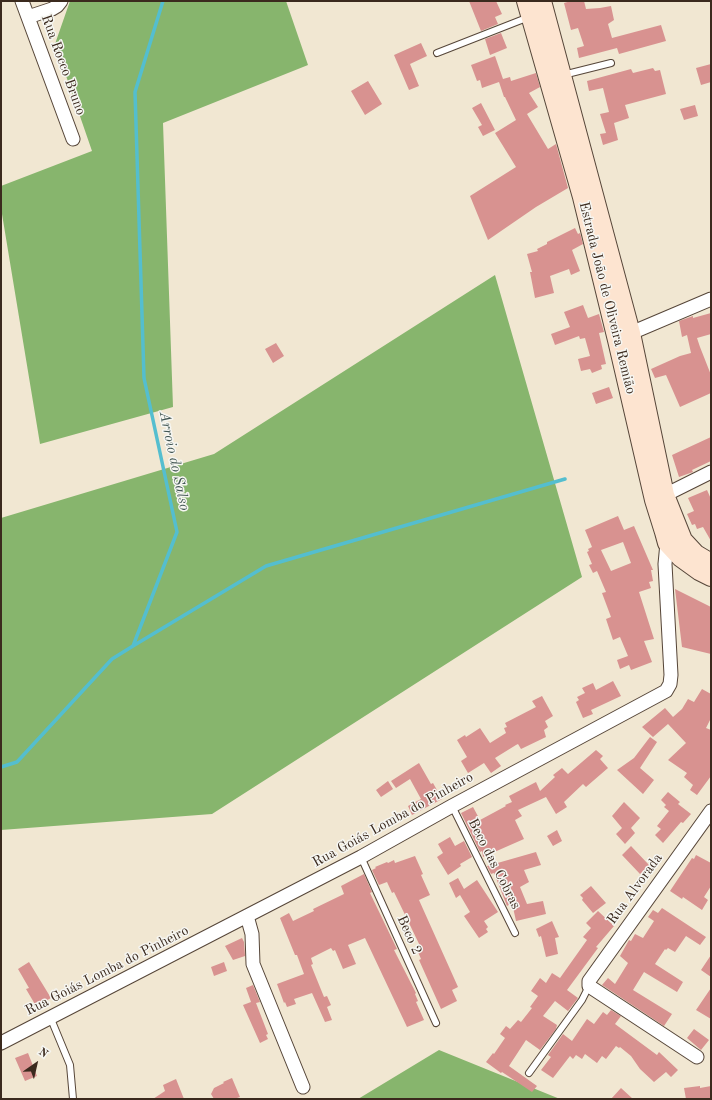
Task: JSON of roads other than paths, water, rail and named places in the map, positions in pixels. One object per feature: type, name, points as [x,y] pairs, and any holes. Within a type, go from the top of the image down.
[{"type":"main road","name":"Estrada João de Oliveira Remião","points":[[542,1],[631,333],[665,495],[683,540],[696,554],[711,563]]},
{"type":"main road","name":"Estrada João de Oliveira Remião","points":[[529,9],[582,198],[654,500],[668,543],[681,558],[699,571],[711,577]]},
{"type":"street","name":"Rua Rocco Bruno","points":[[22,1],[73,139]]},
{"type":"street","points":[[28,17],[52,9],[61,1]]},
{"type":"street","points":[[631,333],[711,298]]},
{"type":"street","points":[[665,495],[711,472]]},
{"type":"street","name":"Rua Goiás Lomba do Pinheiro","points":[[1,1043],[51,1019],[361,857],[452,806],[666,692],[670,684],[671,675],[665,564],[668,543]]},
{"type":"street","name":"Rua Alvorada","points":[[589,986],[589,981],[711,811]]},
{"type":"street","points":[[248,916],[252,934],[253,964],[303,1087]]},
{"type":"street","points":[[589,986],[697,1057]]},
{"type":"lane","points":[[438,53],[515,21],[529,9]]},
{"type":"lane","points":[[562,75],[612,63]]},
{"type":"lane","name":"Beco das Cobras","points":[[452,806],[515,933]]},
{"type":"lane","name":"Beco 2","points":[[361,857],[436,1023]]},
{"type":"lane","name":"Rua Alvorada","points":[[529,1073],[582,1000],[589,986]]},
{"type":"lane","points":[[51,1019],[70,1065],[73,1099]]},
{"type":"waterway","name":"Arroio do Salso","points":[[1,767],[17,762],[112,659],[133,646],[177,532],[144,378],[135,92],[163,1]]},
{"type":"waterway","points":[[133,646],[266,566],[565,479]]}]
